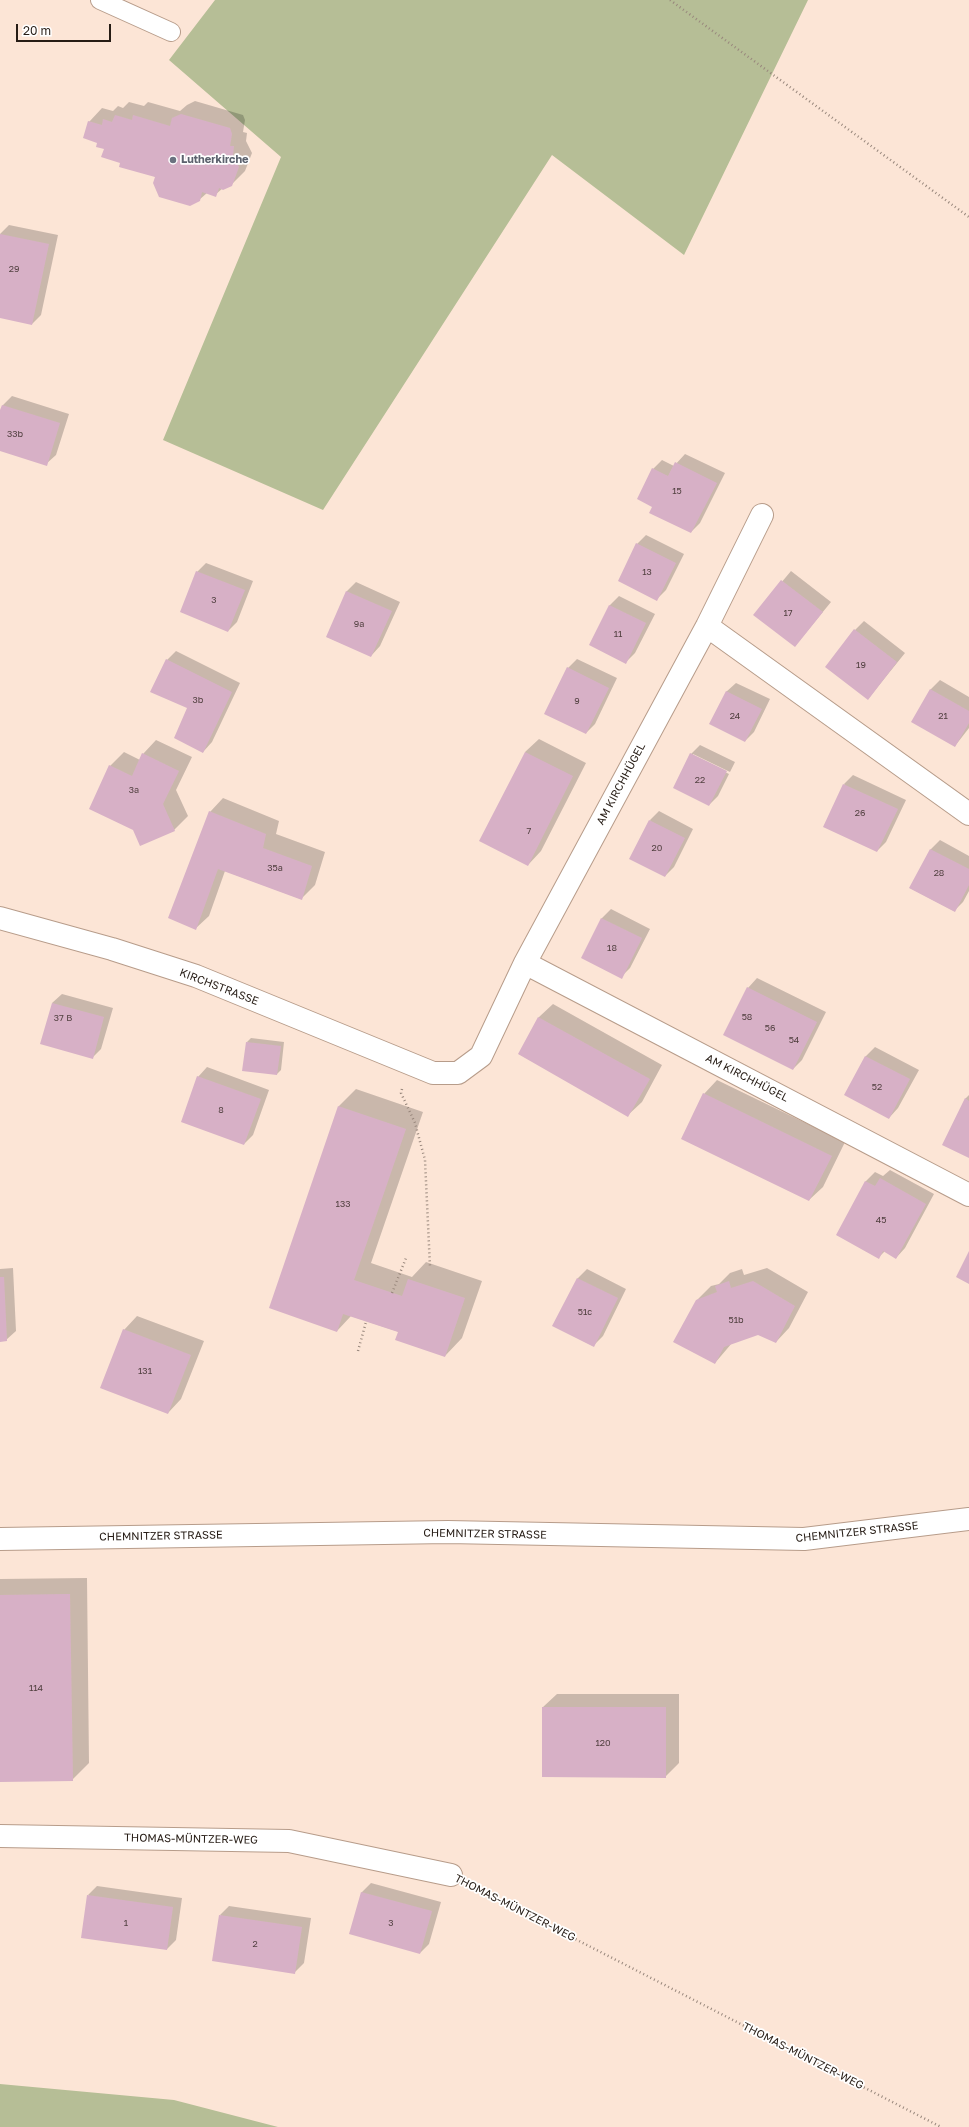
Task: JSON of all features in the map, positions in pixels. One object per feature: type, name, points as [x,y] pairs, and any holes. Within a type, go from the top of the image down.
[{"type":"street","name":"AM KIRCHHÜGEL","points":[[432,1073],[458,1073],[481,1056],[525,963],[707,626],[762,515]]},
{"type":"street","points":[[707,626],[969,814]]},
{"type":"street","name":"KIRCHSTRASSE","points":[[0,918],[112,949],[196,976],[432,1073]]},
{"type":"street","name":"AM KIRCHHÜGEL","points":[[525,963],[969,1195]]},
{"type":"street","name":"CHEMNITZER STRASSE","points":[[0,1539],[448,1532],[804,1539],[969,1519]]},
{"type":"street","name":"THOMAS-MÜNTZER-WEG","points":[[0,1836],[289,1841],[451,1875]]},
{"type":"lane","points":[[100,0],[171,32]]},
{"type":"path","points":[[670,0],[969,217]]},
{"type":"path","points":[[411,1064],[400,1093],[415,1123],[424,1160],[430,1267]]},
{"type":"path","points":[[392,1293],[406,1258]]},
{"type":"path","points":[[358,1351],[366,1322]]},
{"type":"path","name":"THOMAS-MÜNTZER-WEG","points":[[451,1875],[941,2127]]},
{"type":"green space","points":[[215,0],[808,0],[684,255],[552,155],[323,510],[163,440],[281,157],[169,60]]},
{"type":"green space","points":[[0,2084],[174,2100],[278,2127],[0,2127]]},
{"type":"building","name":"Lutherkirche","points":[[181,114],[230,128],[232,134],[230,146],[234,146],[233,155],[239,167],[232,186],[223,190],[219,188],[216,197],[202,192],[200,201],[190,206],[159,197],[153,183],[155,177],[119,167],[120,163],[101,157],[104,149],[96,147],[97,143],[83,138],[88,121],[102,125],[103,119],[112,122],[115,115],[132,120],[133,115],[170,126],[172,118]]},
{"type":"building","points":[[0,234],[49,244],[32,325],[0,318]]},
{"type":"building","points":[[2,405],[60,423],[47,466],[0,451],[0,410]]},
{"type":"building","points":[[675,462],[717,483],[691,533],[649,513],[652,507],[637,499],[652,468],[668,476]]},
{"type":"building","points":[[636,543],[676,563],[657,601],[618,581]]},
{"type":"building","points":[[196,571],[245,590],[228,632],[180,612]]},
{"type":"building","points":[[781,580],[823,612],[795,647],[753,615]]},
{"type":"building","points":[[346,591],[392,611],[371,657],[326,637]]},
{"type":"building","points":[[609,605],[646,623],[626,664],[589,645]]},
{"type":"building","points":[[854,629],[897,662],[868,700],[825,667]]},
{"type":"building","points":[[166,659],[232,692],[203,753],[174,738],[187,708],[150,692]]},
{"type":"building","points":[[567,667],[609,688],[586,734],[544,714]]},
{"type":"building","points":[[930,689],[969,711],[969,723],[955,747],[911,722]]},
{"type":"building","points":[[726,691],[762,709],[745,742],[709,724]]},
{"type":"building","points":[[525,752],[573,776],[528,866],[479,841]]},
{"type":"building","points":[[142,753],[179,771],[163,804],[175,831],[140,846],[133,830],[89,809],[109,765],[132,776]]},
{"type":"building","points":[[690,753],[727,771],[709,806],[673,788]]},
{"type":"building","points":[[843,784],[898,809],[877,852],[823,827]]},
{"type":"building","points":[[209,811],[266,834],[263,848],[312,866],[302,900],[218,869],[196,930],[168,918]]},
{"type":"building","points":[[649,820],[685,838],[665,877],[629,859]]},
{"type":"building","points":[[930,849],[969,869],[969,885],[955,912],[909,888]]},
{"type":"building","points":[[601,918],[642,938],[622,979],[581,958]]},
{"type":"building","points":[[747,987],[817,1022],[793,1070],[723,1035]]},
{"type":"building","points":[[52,1003],[104,1017],[93,1059],[40,1044]]},
{"type":"building","points":[[538,1017],[650,1079],[628,1117],[518,1054]]},
{"type":"building","points":[[246,1042],[281,1046],[277,1075],[242,1071]]},
{"type":"building","points":[[865,1056],[910,1079],[889,1119],[844,1095]]},
{"type":"building","points":[[197,1076],[261,1099],[244,1145],[181,1122]]},
{"type":"building","points":[[703,1093],[832,1156],[809,1201],[681,1139]]},
{"type":"building","points":[[965,1098],[969,1101],[969,1158],[942,1145]]},
{"type":"building","points":[[338,1106],[406,1129],[354,1280],[402,1296],[408,1279],[465,1298],[445,1357],[395,1340],[398,1332],[343,1314],[337,1332],[269,1308]]},
{"type":"building","points":[[880,1178],[926,1204],[896,1259],[883,1251],[879,1259],[836,1235],[865,1181],[875,1186]]},
{"type":"building","points":[[969,1251],[969,1284],[956,1277]]},
{"type":"building","points":[[0,1277],[4,1277],[7,1341],[0,1342]]},
{"type":"building","points":[[577,1278],[618,1298],[594,1347],[552,1326]]},
{"type":"building","points":[[729,1281],[731,1288],[753,1281],[795,1306],[776,1343],[758,1335],[724,1347],[715,1364],[673,1342],[696,1300],[717,1292],[715,1286]]},
{"type":"building","points":[[123,1329],[191,1355],[168,1414],[100,1388]]},
{"type":"building","points":[[70,1594],[73,1781],[0,1782],[0,1595]]},
{"type":"building","points":[[542,1707],[666,1707],[666,1778],[542,1777]]},
{"type":"building","points":[[361,1892],[432,1911],[420,1954],[349,1934]]},
{"type":"building","points":[[87,1895],[173,1907],[167,1950],[81,1938]]},
{"type":"building","points":[[219,1915],[302,1927],[295,1974],[212,1961]]},
{"type":"place","name":"Lutherkirche","points":[[173,160]]}]
